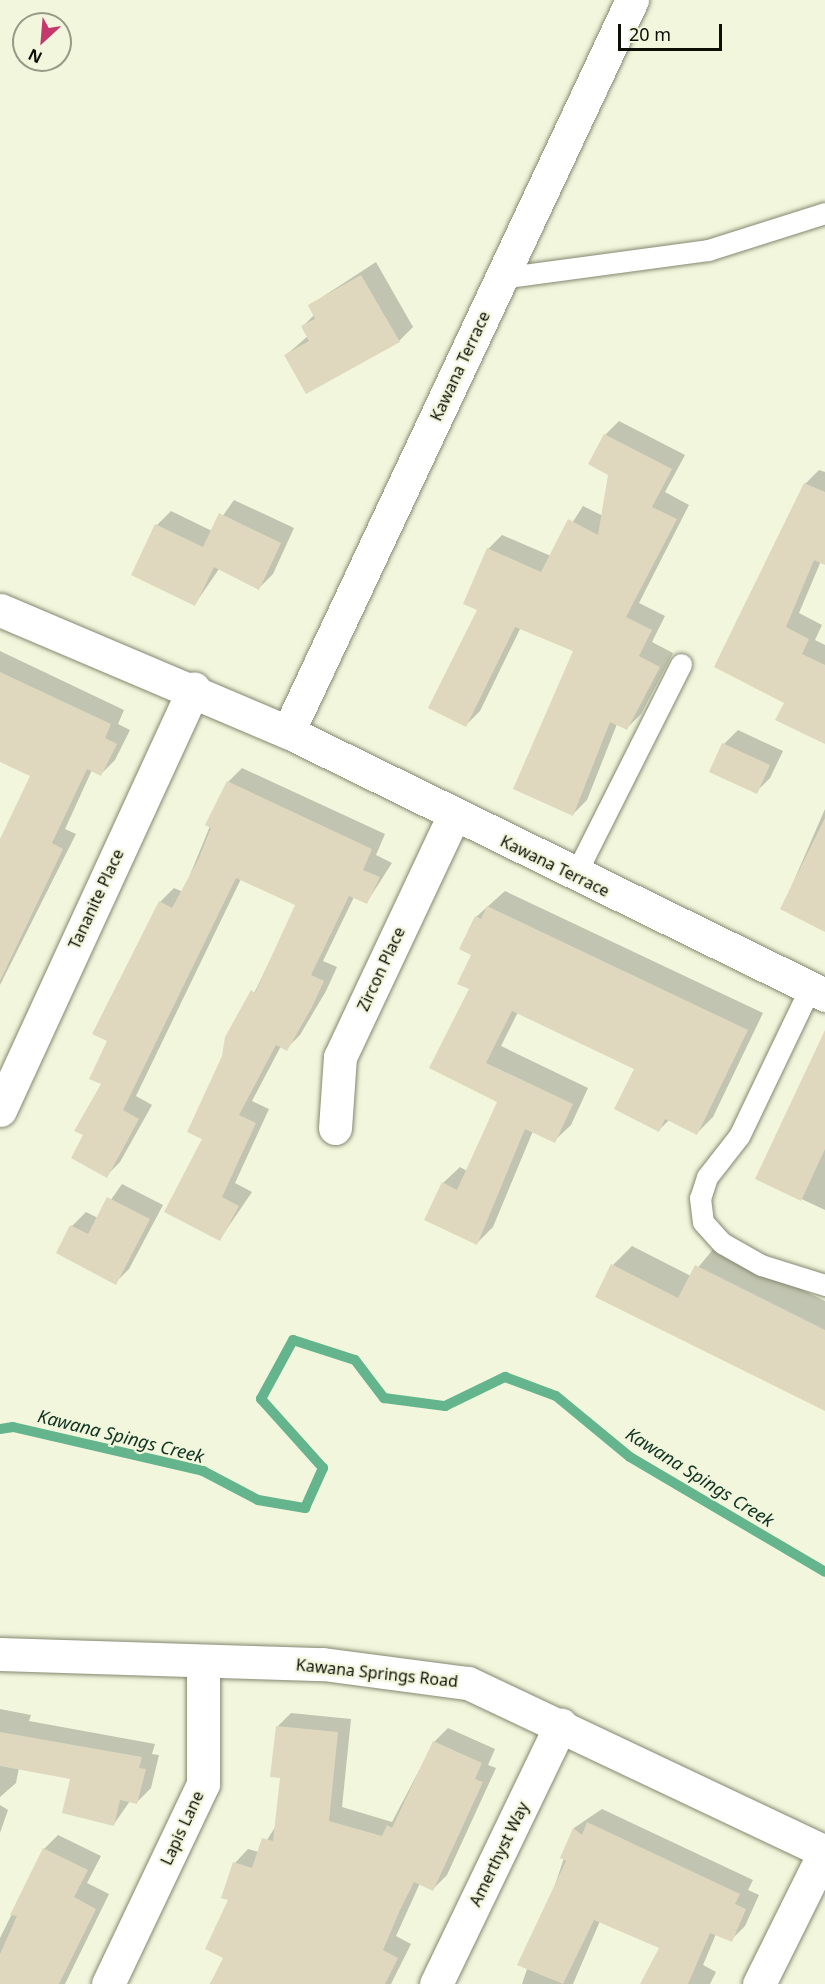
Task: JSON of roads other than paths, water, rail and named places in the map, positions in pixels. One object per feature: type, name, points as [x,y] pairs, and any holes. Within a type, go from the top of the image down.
[{"type":"street","name":"Kawana Terrace","points":[[288,732],[632,0]]},
{"type":"street","name":"Kawana Terrace","points":[[0,610],[194,689],[288,732],[453,817],[818,991]]},
{"type":"street","name":"Tananite Place","points":[[0,1110],[194,689]]},
{"type":"street","name":"Zircon Place","points":[[336,1128],[340,1057],[453,817]]},
{"type":"street","name":"Kawana Springs Road","points":[[0,1654],[323,1664],[468,1683],[561,1724],[825,1852]]},
{"type":"street","name":"Lapis Lane","points":[[108,1984],[203,1784],[203,1660]]},
{"type":"street","name":"Amerthyst Way","points":[[436,1984],[561,1724]]},
{"type":"street","points":[[759,1984],[825,1852]]},
{"type":"lane","points":[[501,278],[708,250],[825,213]]},
{"type":"lane","points":[[575,875],[681,664]]},
{"type":"lane","points":[[818,991],[739,1136],[707,1177],[700,1198],[703,1222],[722,1243],[761,1265],[825,1285]]},
{"type":"waterway","name":"Kawana Spings Creek","points":[[0,1429],[13,1427],[203,1471],[258,1500],[305,1508],[323,1468],[261,1399],[293,1340],[355,1360],[384,1398],[445,1406],[505,1377],[556,1396],[630,1457],[825,1572]]}]
